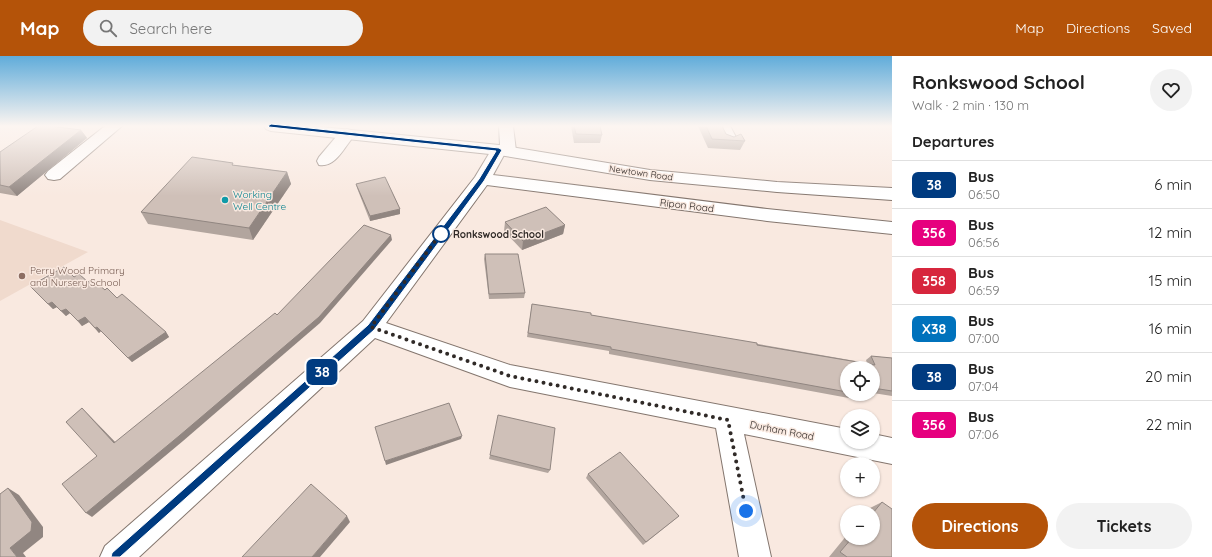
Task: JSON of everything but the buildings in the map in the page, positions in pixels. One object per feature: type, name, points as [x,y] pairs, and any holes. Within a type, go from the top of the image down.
[{"type":"street","points":[[54,175],[85,149]]},
{"type":"street","points":[[325,161],[334,149]]},
{"type":"street","name":"Newtown Road","points":[[498,149],[650,175],[777,187],[892,194]]},
{"type":"street","points":[[116,557],[371,327],[504,150]]},
{"type":"street","name":"Ripon Road","points":[[482,179],[767,215],[892,228]]},
{"type":"street","name":"Durham Road","points":[[371,327],[510,376],[892,451]]},
{"type":"street","points":[[728,420],[755,557]]},
{"type":"shaded area","name":"Perry Wood Primary and Nursery School","points":[[0,220],[88,252],[0,301]]},
{"type":"bus line","name":"38","points":[[116,557],[371,327],[482,179],[499,150],[493,149]]},
{"type":"place","name":"Working Well Centre","points":[[225,200]]},
{"type":"place","name":"Ronkswood School","points":[[441,234]]},
{"type":"place","name":"Perry Wood Primary and Nursery School","points":[[22,276]]},
{"type":"route","points":[[441,234],[444,229],[371,327],[510,376],[728,420],[746,511]]}]
